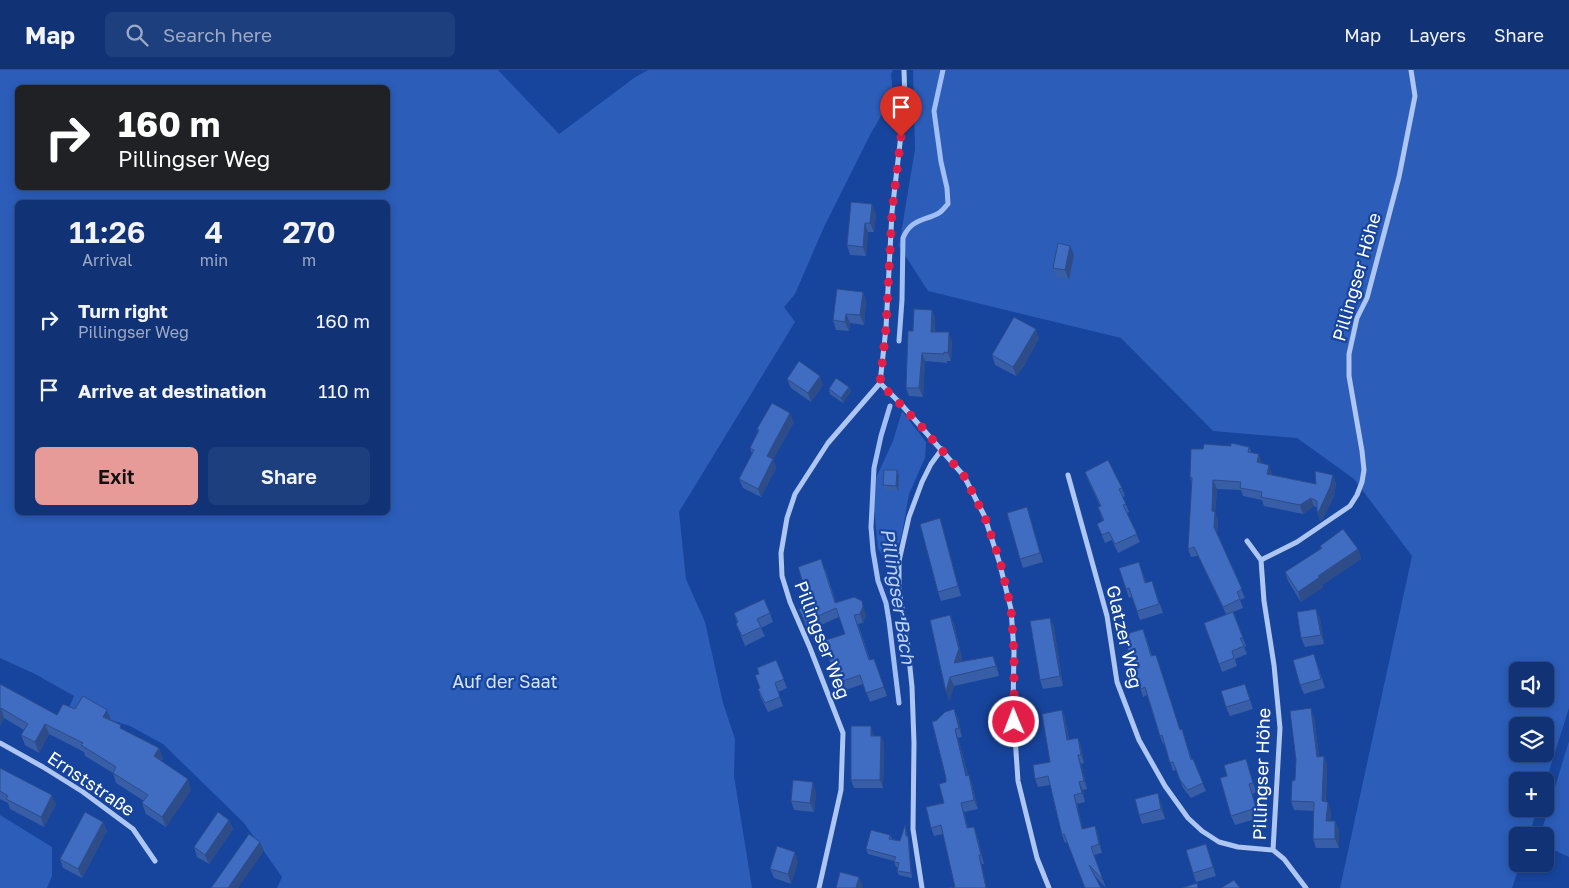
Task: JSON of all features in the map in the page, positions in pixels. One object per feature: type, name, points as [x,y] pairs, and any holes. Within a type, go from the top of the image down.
[{"type":"street","points":[[904,70],[900,155],[892,212],[886,328],[880,383],[942,449],[964,476],[984,515],[1000,561],[1011,608],[1014,652],[1013,716],[1018,781],[1037,858],[1049,888]]},
{"type":"street","name":"Pillingser Höhe","points":[[1260,560],[1297,542],[1350,506],[1362,482],[1364,470],[1349,376],[1349,354],[1357,318],[1367,298],[1399,177],[1415,96],[1411,70]]},
{"type":"street","name":"Pillingser Weg","points":[[819,888],[841,790],[843,733],[790,602],[782,576],[781,553],[787,518],[795,494],[828,443],[880,383]]},
{"type":"street","points":[[922,888],[913,829],[914,743],[912,688],[900,590],[899,561],[909,517],[922,482],[931,464],[942,449]]},
{"type":"street","name":"Glatzer Weg","points":[[1068,475],[1107,616],[1117,682],[1139,740],[1165,786],[1188,818],[1202,831],[1220,842],[1274,850]]},
{"type":"street","name":"Pillingser Höhe","points":[[1247,541],[1260,560],[1280,728],[1274,850],[1284,859],[1306,888]]},
{"type":"street","name":"Ernststraße","points":[[0,743],[44,767],[83,792],[133,829],[155,861]]},
{"type":"green space","name":"Auf der Saat","points":[[0,70],[498,70],[559,134],[634,78],[648,70],[893,70],[891,74],[893,95],[870,135],[824,227],[795,294],[784,307],[795,322],[679,512],[686,579],[705,622],[723,703],[735,739],[734,776],[752,888],[277,888],[282,877],[244,823],[163,744],[130,726],[69,707],[74,696],[35,674],[0,658]]},
{"type":"green space","points":[[913,70],[1569,70],[1569,708],[1554,756],[1554,717],[1509,717],[1509,762],[1552,762],[1549,772],[1509,772],[1509,817],[1535,817],[1532,827],[1509,827],[1509,872],[1517,872],[1512,888],[1340,888],[1412,556],[1354,479],[1297,438],[1213,431],[1121,338],[928,291],[899,246],[915,149]]},
{"type":"green space","points":[[902,411],[926,442],[925,458],[909,494],[902,534],[891,570],[878,548],[874,508],[876,478],[893,441]]},
{"type":"green space","points":[[1569,741],[1569,857],[1554,850],[1554,827],[1543,827],[1546,817],[1554,817],[1554,790]]},
{"type":"green space","points":[[0,815],[52,847],[52,876],[47,888],[0,888]]},
{"type":"building","points":[[851,202],[872,204],[870,223],[865,223],[863,247],[847,245]]},
{"type":"building","points":[[1058,243],[1070,246],[1065,270],[1053,268]]},
{"type":"building","points":[[837,289],[863,292],[860,315],[846,314],[845,322],[833,320]]},
{"type":"building","points":[[914,309],[932,310],[931,332],[949,332],[948,353],[922,353],[919,388],[906,388],[908,331],[913,331]]},
{"type":"building","points":[[1014,317],[1036,329],[1013,367],[992,355]]},
{"type":"building","points":[[799,361],[820,376],[808,393],[787,379]]},
{"type":"building","points":[[836,378],[849,387],[841,398],[829,389]]},
{"type":"building","points":[[772,403],[790,413],[767,456],[773,459],[758,489],[739,479],[754,450],[750,448],[759,430],[757,429]]},
{"type":"building","points":[[1231,443],[1249,447],[1248,452],[1259,454],[1257,462],[1269,465],[1267,474],[1316,484],[1315,471],[1333,475],[1330,487],[1317,512],[1317,501],[1311,498],[1300,505],[1261,497],[1262,492],[1240,488],[1241,482],[1213,480],[1212,511],[1215,512],[1214,527],[1242,589],[1237,592],[1240,599],[1223,607],[1194,547],[1188,549],[1192,478],[1190,477],[1191,449],[1203,449],[1204,444],[1231,446]]},
{"type":"building","points":[[1108,460],[1122,488],[1119,489],[1126,504],[1123,505],[1137,534],[1115,544],[1109,532],[1102,535],[1097,524],[1104,520],[1098,507],[1101,506],[1085,472]]},
{"type":"building","points":[[884,470],[897,470],[896,486],[883,485]]},
{"type":"building","points":[[1027,507],[1040,553],[1020,559],[1007,513]]},
{"type":"building","points":[[940,518],[958,586],[938,592],[920,524]]},
{"type":"building","points":[[1343,529],[1358,549],[1298,592],[1285,572],[1322,548],[1320,546]]},
{"type":"building","points":[[821,559],[835,603],[854,597],[862,601],[863,606],[860,614],[854,615],[869,660],[874,659],[884,687],[866,693],[860,675],[837,683],[823,641],[845,634],[836,608],[805,622],[799,609],[810,605],[798,567]]},
{"type":"building","points":[[1139,562],[1145,583],[1152,581],[1159,604],[1137,611],[1129,588],[1126,589],[1119,568]]},
{"type":"building","points":[[764,599],[770,613],[757,619],[761,627],[742,636],[736,624],[738,622],[734,613]]},
{"type":"building","points":[[1316,609],[1321,635],[1301,638],[1297,612]]},
{"type":"building","points":[[1233,612],[1243,638],[1240,638],[1244,646],[1232,651],[1234,658],[1219,664],[1204,623]]},
{"type":"building","points":[[950,615],[959,649],[954,663],[993,656],[996,666],[950,677],[946,692],[930,620]]},
{"type":"building","points":[[1050,618],[1060,676],[1040,680],[1030,621]]},
{"type":"building","points":[[1143,629],[1151,656],[1156,655],[1191,760],[1193,759],[1203,783],[1188,790],[1180,780],[1173,762],[1170,763],[1145,687],[1141,689],[1123,635]]},
{"type":"building","points":[[1314,654],[1321,679],[1300,685],[1293,660]]},
{"type":"building","points":[[776,660],[784,679],[775,683],[780,697],[765,703],[758,689],[760,688],[755,675],[759,674],[757,668]]},
{"type":"building","points":[[0,684],[57,715],[63,704],[75,709],[83,696],[107,710],[103,717],[121,725],[120,728],[159,748],[154,756],[188,779],[162,817],[142,803],[148,795],[113,773],[116,767],[81,745],[83,743],[45,724],[35,742],[21,735],[28,724],[0,709]]},
{"type":"building","points":[[1245,684],[1250,700],[1226,707],[1221,691]]},
{"type":"building","points":[[1311,708],[1317,757],[1324,756],[1322,801],[1328,802],[1326,821],[1335,821],[1335,839],[1313,839],[1314,802],[1291,801],[1296,760],[1290,711]]},
{"type":"building","points":[[954,709],[959,728],[955,729],[966,776],[969,775],[974,800],[961,803],[967,828],[974,827],[986,888],[949,888],[955,887],[941,825],[931,828],[926,807],[944,803],[939,784],[946,782],[932,722],[945,712]]},
{"type":"building","points":[[1062,710],[1067,740],[1078,738],[1081,755],[1078,755],[1084,781],[1079,782],[1082,793],[1074,795],[1082,829],[1095,826],[1099,844],[1091,847],[1103,880],[1089,865],[1101,888],[1085,888],[1064,834],[1062,835],[1048,776],[1035,779],[1033,765],[1050,762],[1042,714]]},
{"type":"building","points":[[851,726],[871,726],[871,736],[881,736],[880,780],[851,780]]},
{"type":"building","points":[[1246,759],[1253,783],[1249,784],[1256,808],[1231,816],[1220,778],[1227,776],[1224,765]]},
{"type":"building","points":[[0,768],[52,795],[41,817],[6,799],[8,796],[0,791]]},
{"type":"building","points":[[793,780],[813,782],[810,803],[791,801]]},
{"type":"building","points":[[1158,793],[1161,809],[1139,815],[1135,799]]},
{"type":"building","points":[[85,812],[103,822],[78,869],[60,859]]},
{"type":"building","points":[[218,812],[229,820],[205,855],[194,847]]},
{"type":"building","points":[[905,825],[906,836],[908,836],[911,873],[897,871],[899,863],[894,862],[896,857],[866,849],[871,830],[890,835],[889,839],[900,841]]},
{"type":"building","points":[[249,834],[260,842],[228,888],[211,888]]},
{"type":"building","points":[[1206,844],[1213,867],[1193,873],[1186,850]]},
{"type":"building","points":[[777,846],[795,852],[788,874],[770,869]]},
{"type":"building","points":[[840,872],[859,877],[856,888],[836,888]]},
{"type":"building","points":[[1234,880],[1240,888],[1221,888]]},
{"type":"building","points":[[1197,883],[1198,888],[1182,888]]},
{"type":"waterway","name":"Pillingser Bach","points":[[899,341],[903,238],[910,227],[918,221],[939,213],[948,204],[934,111],[943,70]]},
{"type":"waterway","name":"Pillingser Bach","points":[[890,406],[874,468],[871,527],[878,581],[886,603],[889,621],[899,703]]},
{"type":"route","points":[[901,137],[892,212],[886,328],[880,383],[942,449],[964,476],[984,515],[1000,561],[1011,608],[1014,652],[1014,722]]}]
